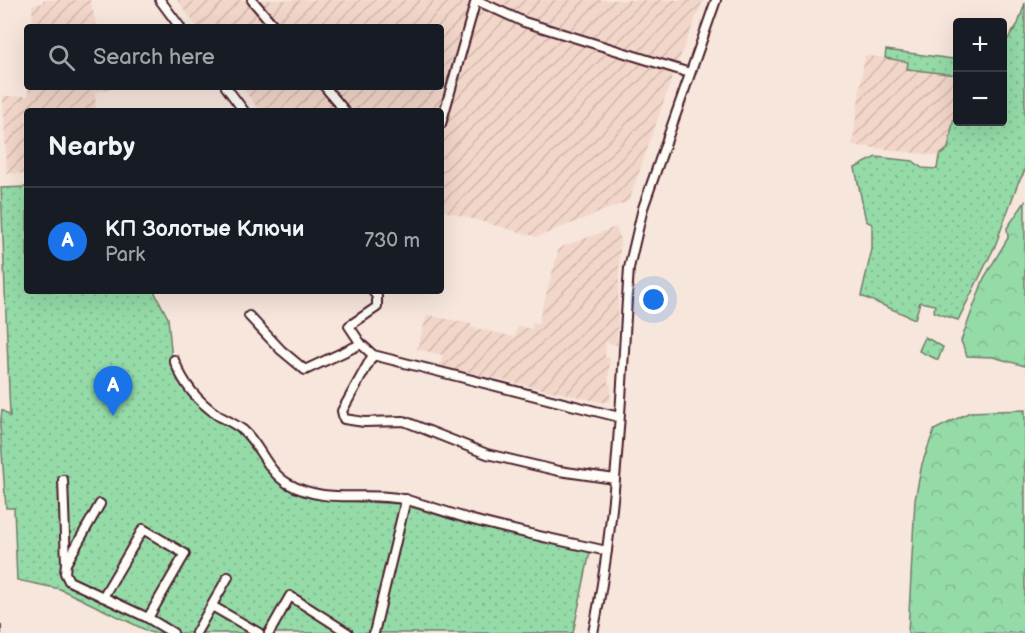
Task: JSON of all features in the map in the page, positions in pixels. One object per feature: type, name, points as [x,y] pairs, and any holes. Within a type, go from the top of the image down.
[{"type":"street","points":[[160,0],[178,24]]},
{"type":"street","points":[[252,0],[272,24]]},
{"type":"street","points":[[444,113],[476,0],[524,22],[690,73]]},
{"type":"street","points":[[593,633],[607,552],[615,479],[629,268],[634,239],[716,0]]},
{"type":"street","points":[[227,90],[242,108]]},
{"type":"street","points":[[328,90],[342,108]]},
{"type":"street","points":[[375,294],[377,307],[349,326],[361,344],[373,355],[620,417]]},
{"type":"street","points":[[249,316],[281,350],[305,370],[361,344]]},
{"type":"street","points":[[373,355],[342,411],[344,418],[364,422],[404,421],[487,454],[559,471],[615,479]]},
{"type":"street","points":[[174,360],[186,386],[196,398],[242,430],[285,482],[315,495],[405,500],[474,520],[607,552]]},
{"type":"street","points":[[63,480],[65,573],[69,581],[148,618],[173,633]]},
{"type":"street","points":[[374,633],[405,500]]},
{"type":"street","points":[[66,563],[100,504]]},
{"type":"street","points":[[103,597],[143,529],[185,554],[148,618]]},
{"type":"street","points":[[196,633],[228,578]]},
{"type":"street","points":[[268,633],[290,597],[348,633]]},
{"type":"street","points":[[212,606],[259,633]]},
{"type":"shaded area","points":[[43,0],[90,0],[96,24],[33,24],[32,5],[43,3]]},
{"type":"shaded area","points":[[177,0],[703,0],[674,72],[629,201],[537,237],[444,211],[444,108],[258,108],[244,90],[444,90],[444,24],[195,24]]},
{"type":"shaded area","points":[[865,55],[909,62],[908,69],[953,75],[953,122],[948,149],[939,156],[852,145]]},
{"type":"shaded area","points":[[29,90],[106,90],[95,93],[96,108],[24,108],[24,174],[7,173],[3,96],[28,96]]},
{"type":"shaded area","points":[[616,227],[620,238],[617,345],[606,342],[605,357],[610,358],[608,384],[611,384],[610,402],[601,402],[440,366],[443,355],[417,349],[427,315],[472,324],[471,327],[515,337],[518,326],[532,329],[533,323],[538,324],[559,248]]},
{"type":"green space","points":[[1025,3],[1025,171],[1018,183],[995,246],[958,320],[934,312],[935,305],[920,302],[915,319],[861,296],[872,249],[872,224],[866,221],[855,168],[876,157],[913,161],[922,168],[937,169],[939,156],[948,149],[953,122],[953,126],[1007,126],[1007,40],[1018,24]]},
{"type":"green space","points":[[886,50],[953,59],[953,75],[907,69],[908,62],[885,58]]},
{"type":"green space","points":[[24,187],[24,294],[156,294],[168,318],[173,371],[183,387],[194,401],[237,431],[287,486],[315,499],[400,504],[469,524],[590,552],[573,633],[152,633],[60,589],[17,580],[14,508],[6,508],[0,426],[2,410],[10,416],[1,188]]},
{"type":"green space","points":[[1025,202],[1025,366],[993,357],[967,356],[961,341],[984,278],[1008,238],[1007,228]]},
{"type":"green space","points":[[925,337],[943,347],[938,360],[919,351]]},
{"type":"green space","points":[[1025,410],[1025,633],[908,633],[915,500],[922,464],[934,430],[970,412]]},
{"type":"railway","points":[[0,626],[0,633]]},
{"type":"place","name":"КП Золотые Ключи","points":[[113,416]]}]
